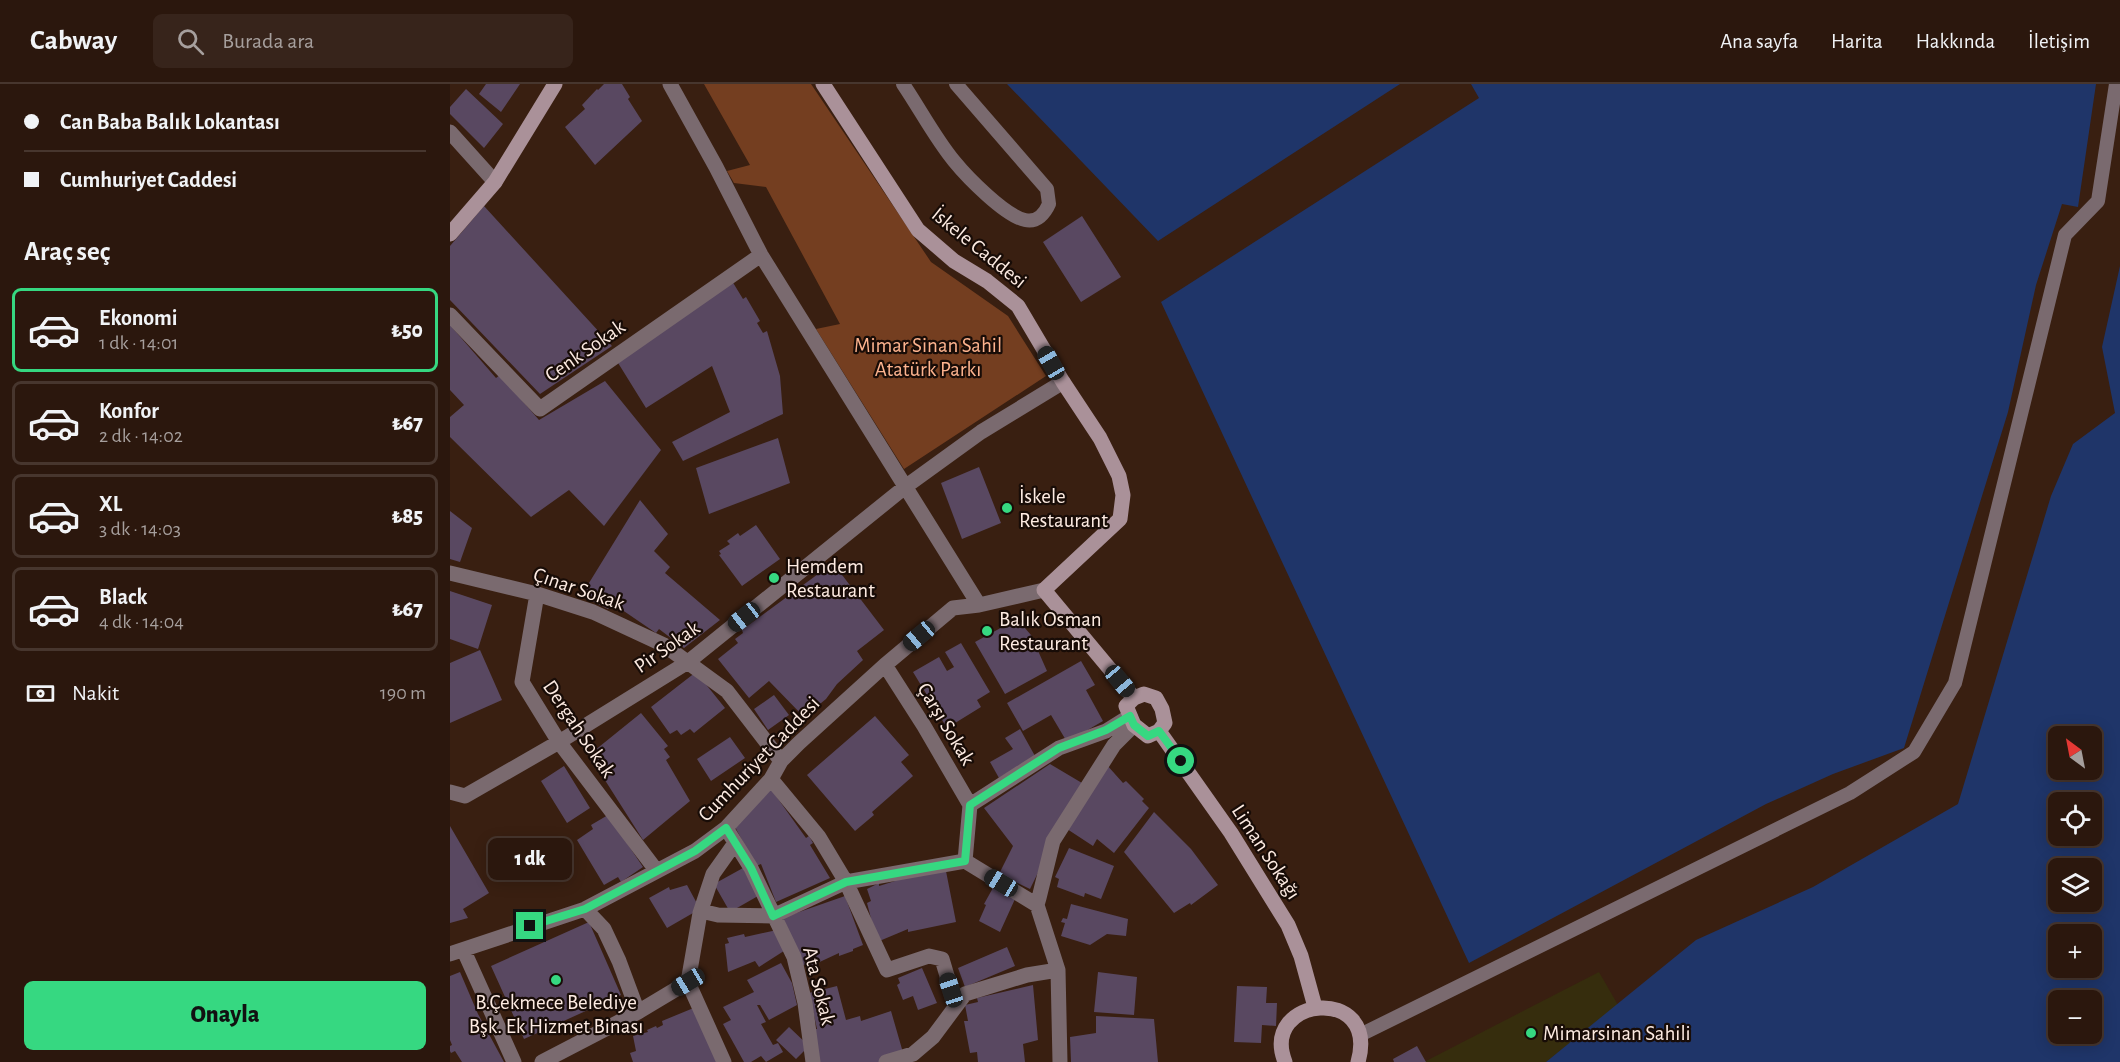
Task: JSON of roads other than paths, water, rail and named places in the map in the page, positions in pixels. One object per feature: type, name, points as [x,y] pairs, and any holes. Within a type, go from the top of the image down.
[{"type":"street","points":[[450,234],[495,182],[555,84]]},
{"type":"street","points":[[670,84],[761,255],[979,605]]},
{"type":"street","name":"İskele Caddesi","points":[[823,84],[918,230],[954,261],[987,281],[1018,306],[1063,382],[1100,438],[1119,476],[1124,495],[1120,519],[1044,590]]},
{"type":"street","points":[[450,132],[495,182]]},
{"type":"street","name":"Cenk Sokak","points":[[450,315],[540,409],[761,255]]},
{"type":"street","name":"Pir Sokak","points":[[450,792],[465,796],[559,742],[688,662],[905,487],[981,432],[1063,382]]},
{"type":"street","name":"Çınar Sokak","points":[[450,573],[537,594],[593,612],[664,645],[728,691],[781,761]]},
{"type":"street","points":[[1044,590],[1134,698]]},
{"type":"street","name":"Cumhuriyet Caddesi","points":[[457,953],[530,926],[585,909],[695,851],[726,828],[771,779],[781,761],[885,665],[953,608],[979,605],[1044,590]]},
{"type":"street","name":"Dergah Sokak","points":[[537,594],[522,682],[559,742],[656,870]]},
{"type":"street","name":"Çarşı Sokak","points":[[885,665],[970,805]]},
{"type":"street","points":[[1144,694],[1156,698],[1162,709],[1165,723],[1159,731],[1148,736],[1132,721],[1126,706],[1134,698],[1144,694]]},
{"type":"street","points":[[965,861],[970,805],[1059,748],[1132,721]]},
{"type":"street","points":[[1060,1062],[1058,970],[1038,902],[1053,841],[1114,745],[1132,721]]},
{"type":"street","name":"Liman Sokağı","points":[[1159,731],[1231,833],[1288,925],[1301,956],[1315,1007]]},
{"type":"street","points":[[771,779],[819,837],[846,882],[887,970],[929,956],[942,959],[956,1006]]},
{"type":"street","name":"Ata Sokak","points":[[726,828],[751,868],[794,957],[805,1003],[813,1062]]},
{"type":"street","points":[[724,1062],[688,982],[701,910],[713,874],[735,843]]},
{"type":"street","points":[[701,910],[718,915],[773,916],[846,882],[965,861],[1038,902]]},
{"type":"street","points":[[585,909],[604,929],[638,1012]]},
{"type":"street","points":[[457,953],[514,1062]]},
{"type":"street","points":[[886,1062],[914,1058],[965,994],[1027,975],[1058,970]]},
{"type":"street","points":[[542,1062],[638,1012],[688,982]]},
{"type":"street","points":[[1285,1062],[1282,1043],[1287,1026],[1299,1014],[1315,1007],[1329,1007],[1342,1012],[1353,1022],[1360,1035],[1361,1049],[1358,1062]]},
{"type":"lane","points":[[903,84],[954,161],[990,199],[1023,220],[1033,220],[1041,216],[1049,204],[1047,189],[956,84]]},
{"type":"lane","points":[[1360,1035],[1850,793],[1914,752],[1955,683],[2065,235],[2098,201],[2116,84]]},
{"type":"water","points":[[1007,84],[1400,84],[1158,241]]},
{"type":"water","points":[[1471,84],[2096,84],[2078,207],[2062,204],[2036,285],[2008,412],[1904,748],[1833,774],[1766,804],[1469,963],[1161,302],[1479,98]]},
{"type":"water","points":[[2120,266],[2120,1062],[1546,1062],[1696,940],[1813,887],[1958,804],[2051,496],[2073,444],[2115,413],[2102,347]]},
{"type":"place","name":"İskele Restaurant","points":[[1007,508]]},
{"type":"place","name":"Hemdem Restaurant","points":[[774,578]]},
{"type":"place","name":"Balık Osman Restaurant","points":[[987,631]]},
{"type":"place","name":"B.Çekmece Belediye Bşk. Ek Hizmet Binası","points":[[556,980]]},
{"type":"place","name":"Mimarsinan Sahili","points":[[1531,1033]]},
{"type":"park label","name":"Mimar Sinan Sahil Atatürk Parkı","points":[[928,357]]}]
